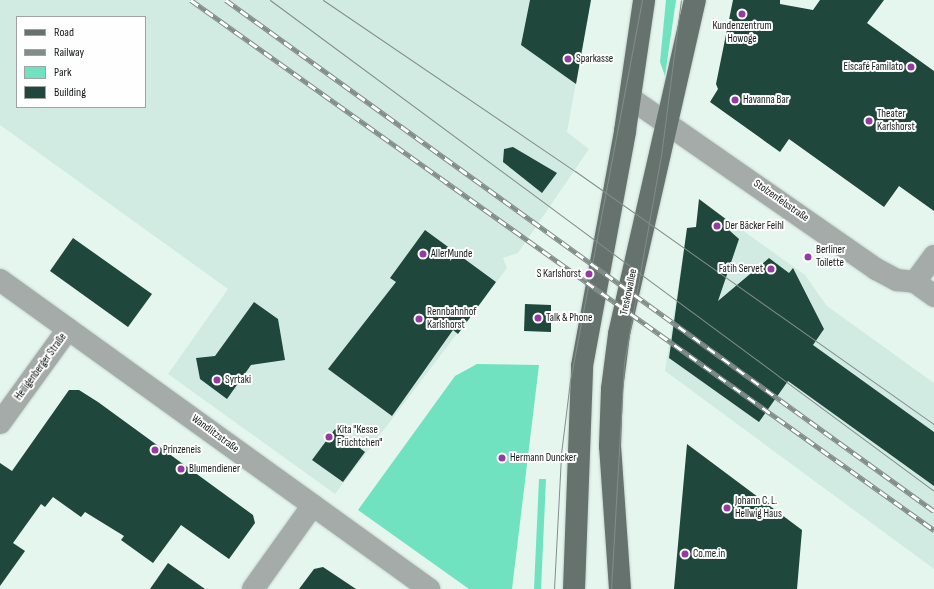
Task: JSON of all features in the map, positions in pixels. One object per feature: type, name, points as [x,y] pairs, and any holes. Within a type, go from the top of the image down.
[{"type":"main road","points":[[574,589],[582,366],[630,98],[644,0]]},
{"type":"main road","name":"Treskowallee","points":[[620,589],[610,446],[612,389],[619,334],[669,123],[695,0]]},
{"type":"street","name":"Stolzenfelsstraße","points":[[630,98],[669,123],[876,269],[897,280],[915,282],[934,296]]},
{"type":"street","points":[[915,282],[934,256]]},
{"type":"street","name":"Wandlitzstraße","points":[[0,280],[429,589]]},
{"type":"street","name":"Heiligenberger Straße","points":[[0,423],[68,329]]},
{"type":"street","points":[[253,589],[313,505]]},
{"type":"shaded area","points":[[0,0],[591,0],[567,132],[589,149],[518,253],[503,258],[507,268],[335,494],[168,374],[228,289],[0,125]]},
{"type":"shaded area","points":[[700,200],[805,275],[827,306],[934,383],[934,569],[665,371],[687,228],[696,227]]},
{"type":"green space","points":[[666,0],[676,0],[665,76],[660,62]]},
{"type":"green space","points":[[477,364],[539,365],[512,589],[469,589],[358,510],[455,376]]},
{"type":"green space","points":[[539,479],[546,479],[541,589],[534,589]]},
{"type":"building","points":[[530,0],[591,0],[576,84],[521,45]]},
{"type":"building","name":"Theater Karlshorst","points":[[733,0],[780,0],[780,4],[813,10],[820,0],[884,0],[867,23],[934,71],[934,211],[899,186],[884,207],[789,139],[780,152],[710,102],[718,89],[716,84]]},
{"type":"building","points":[[513,147],[557,173],[542,193],[503,162],[504,149]]},
{"type":"building","points":[[699,199],[727,220],[730,231],[739,239],[718,301],[769,258],[789,273],[793,268],[824,329],[813,345],[934,432],[934,486],[788,381],[759,422],[669,358],[687,228],[696,227]]},
{"type":"building","name":"Rennbahnhof Karlshorst","points":[[425,230],[496,282],[458,334],[453,330],[392,416],[328,369],[396,282],[390,278]]},
{"type":"building","points":[[73,238],[152,294],[128,327],[50,271]]},
{"type":"building","points":[[254,302],[278,319],[285,360],[251,365],[227,399],[200,379],[196,358],[215,356]]},
{"type":"building","name":"Talk & Phone","points":[[525,304],[551,305],[551,332],[524,331]]},
{"type":"building","points":[[69,390],[79,390],[98,402],[253,515],[255,523],[229,559],[181,525],[153,563],[121,540],[124,536],[85,512],[81,517],[53,497],[45,507],[41,504],[13,543],[25,551],[0,586],[0,463],[12,471]]},
{"type":"building","points":[[335,429],[365,452],[343,482],[312,460]]},
{"type":"building","name":"Johann C. L. Hellwig Haus","points":[[687,444],[802,530],[797,589],[674,589]]},
{"type":"building","points":[[168,563],[205,589],[150,589]]},
{"type":"building","points":[[323,567],[356,589],[299,589],[314,569]]},
{"type":"tram line","points":[[270,0],[934,491]]},
{"type":"tram line","points":[[323,0],[575,171],[934,424]]},
{"type":"tram line","points":[[554,589],[561,454],[570,381],[642,0]]},
{"type":"tram line","points":[[611,589],[624,363],[661,156],[681,0]]},
{"type":"railway","points":[[191,0],[934,530]]},
{"type":"railway","points":[[226,0],[934,511]]},
{"type":"place","name":"Kundenzentrum Howoge","points":[[742,14]]},
{"type":"place","name":"Sparkasse","points":[[568,59]]},
{"type":"place","name":"Eiscafé Familato","points":[[911,67]]},
{"type":"place","name":"Havanna Bar","points":[[735,100]]},
{"type":"place","name":"Theater Karlshorst","points":[[869,121]]},
{"type":"place","name":"Der Bäcker Feihl","points":[[717,226]]},
{"type":"place","name":"AllerMunde","points":[[423,254]]},
{"type":"place","name":"Berliner Toilette","points":[[808,257]]},
{"type":"place","name":"Fatih Servet","points":[[771,269]]},
{"type":"place","name":"S Karlshorst","points":[[589,274]]},
{"type":"place","name":"Talk & Phone","points":[[538,318]]},
{"type":"place","name":"Rennbahnhof Karlshorst","points":[[419,319]]},
{"type":"place","name":"Syrtaki","points":[[217,380]]},
{"type":"place","name":"Kita \"Kesse Früchtchen\"","points":[[329,437]]},
{"type":"place","name":"Prinzeneis","points":[[155,450]]},
{"type":"place","name":"Hermann Duncker","points":[[502,458]]},
{"type":"place","name":"Blumendiener","points":[[181,469]]},
{"type":"place","name":"Johann C. L. Hellwig Haus","points":[[727,508]]},
{"type":"place","name":"Co.me.in","points":[[685,554]]}]
